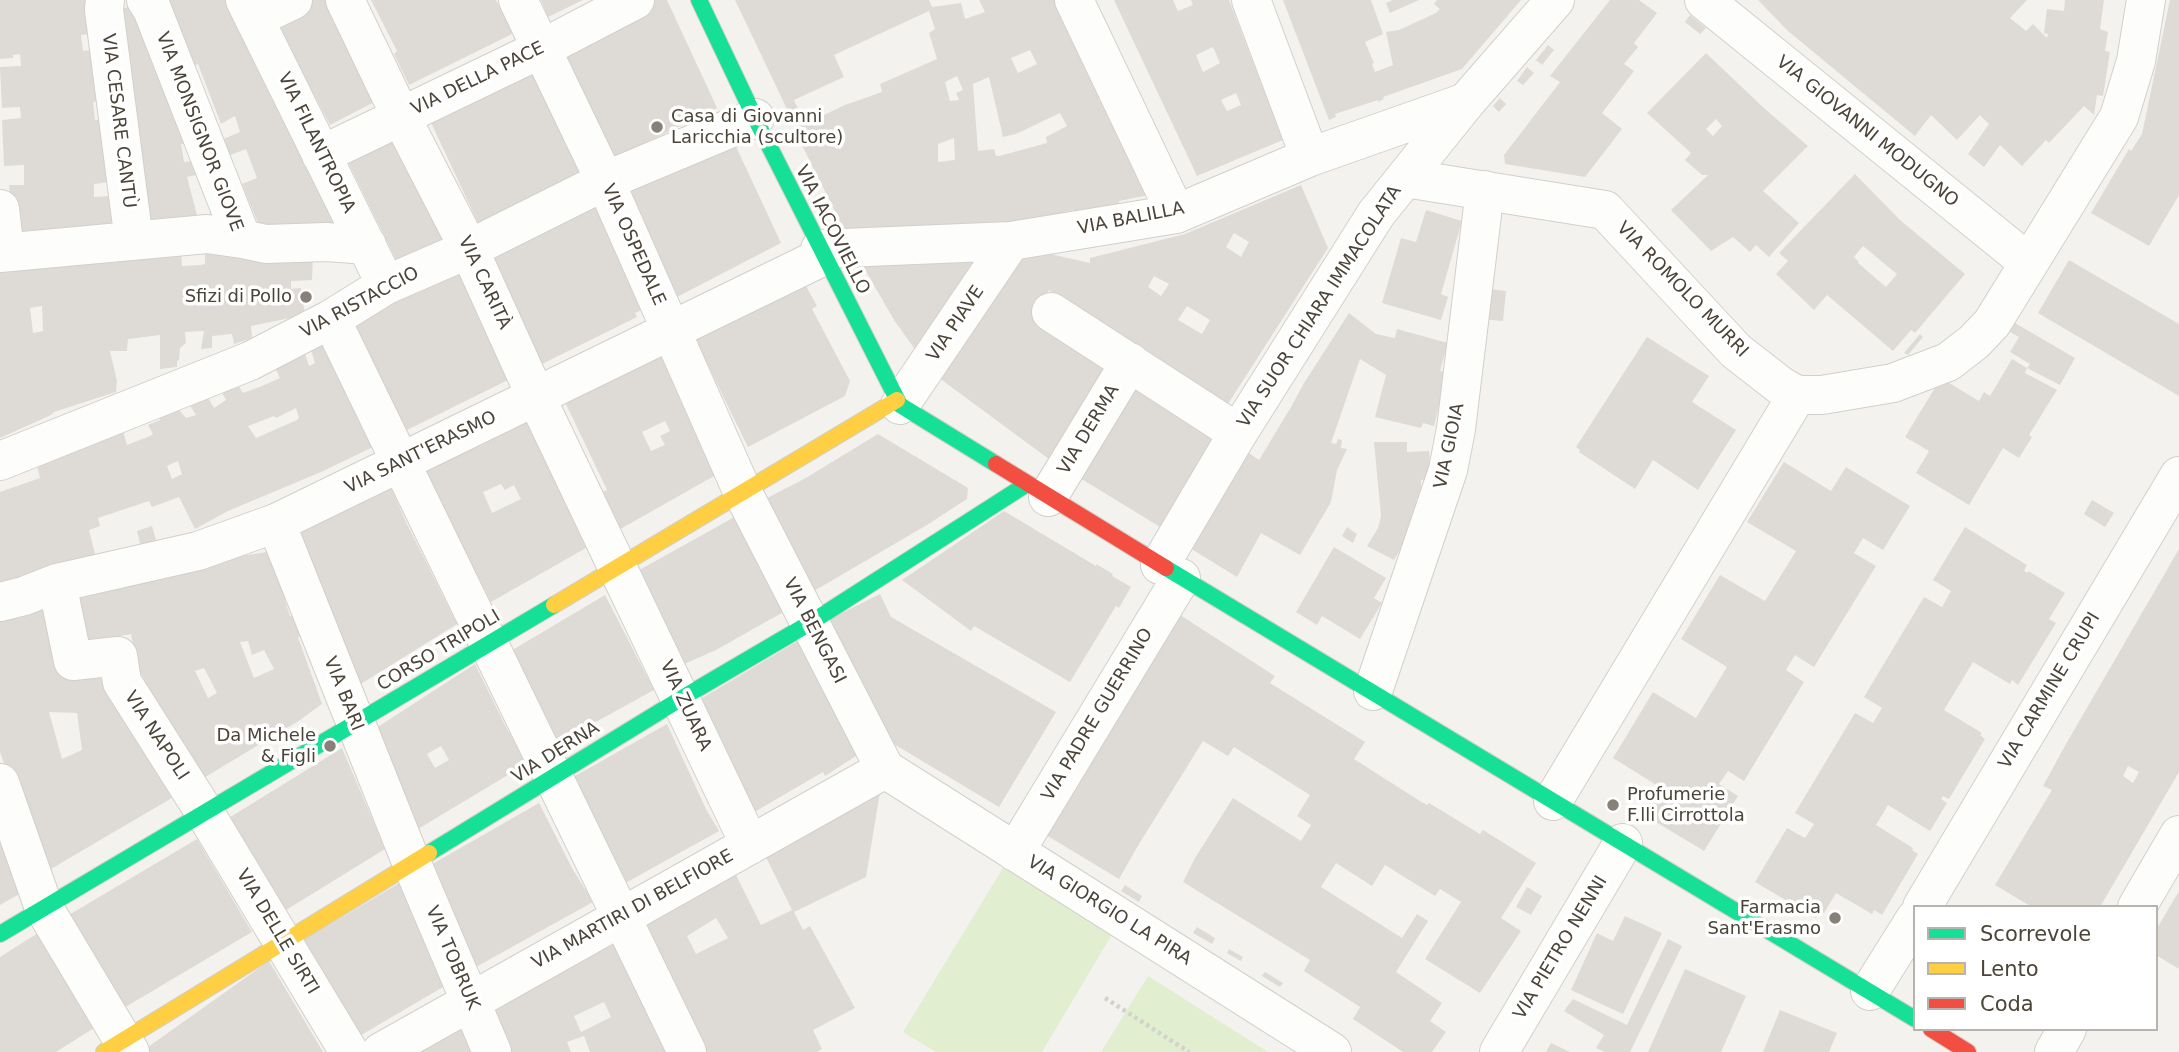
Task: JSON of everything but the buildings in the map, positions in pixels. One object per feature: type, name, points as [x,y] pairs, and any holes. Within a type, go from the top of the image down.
[{"type":"main road","name":"VIA IACOVIELLO","points":[[699,0],[898,403]]},
{"type":"main road","points":[[898,403],[1171,571],[1913,1018]]},
{"type":"main road","name":"CORSO TRIPOLI","points":[[0,934],[898,403]]},
{"type":"main road","name":"VIA DERNA","points":[[119,1048],[283,943],[682,698],[1038,490]]},
{"type":"main road","points":[[1934,1031],[1968,1052]]},
{"type":"street","name":"VIA CESARE CANTÙ","points":[[105,0],[104,10],[134,241]]},
{"type":"street","name":"VIA MONSIGNOR GIOVE","points":[[2,252],[207,234],[242,239],[152,9],[146,0]]},
{"type":"street","points":[[250,9],[293,0]]},
{"type":"street","name":"VIA CARITÀ","points":[[345,0],[468,249],[618,567]]},
{"type":"street","name":"VIA OSPEDALE","points":[[517,0],[605,181],[743,493]]},
{"type":"street","name":"VIA DELLA PACE","points":[[321,155],[541,49],[635,0]]},
{"type":"street","points":[[1074,0],[1176,214]]},
{"type":"street","points":[[1251,0],[1310,158]]},
{"type":"street","name":"VIA SUOR CHIARA IMMACOLATA","points":[[1171,571],[1238,433],[1376,214],[1466,102],[1555,0]]},
{"type":"street","name":"VIA GIOVANNI MODUGNO","points":[[1704,0],[2029,263]]},
{"type":"street","points":[[1553,801],[1797,395],[1822,395],[1893,383],[1948,362],[1974,342],[1992,323],[2119,117],[2136,61],[2146,0]]},
{"type":"street","name":"VIA FILANTROPIA","points":[[250,9],[386,285]]},
{"type":"street","name":"VIA BALILLA","points":[[822,252],[1011,241],[1176,214],[1310,158],[1466,102]]},
{"type":"street","name":"VIA RISTACCIO","points":[[0,461],[250,361],[331,319],[386,285],[468,249],[605,181],[755,118]]},
{"type":"street","name":"VIA ROMOLO MURRI","points":[[1405,178],[1605,210],[1736,351],[1797,395]]},
{"type":"street","name":"VIA GIOIA","points":[[1373,691],[1448,470],[1457,429],[1485,190]]},
{"type":"street","points":[[0,209],[2,252]]},
{"type":"street","points":[[242,239],[267,244],[326,242],[367,245]]},
{"type":"street","name":"VIA PIAVE","points":[[898,403],[1011,241]]},
{"type":"street","name":"VIA SANT'ERASMO","points":[[0,602],[57,583],[198,551],[275,523],[671,331],[822,252]]},
{"type":"street","points":[[1051,312],[1238,433]]},
{"type":"street","points":[[331,319],[687,1052]]},
{"type":"street","name":"VIA DERMA","points":[[1038,490],[1130,362]]},
{"type":"street","name":"VIA CARMINE CRUPI","points":[[1924,905],[2179,476]]},
{"type":"street","name":"VIA BENGASI","points":[[743,493],[885,769]]},
{"type":"street","name":"VIA BARI","points":[[275,523],[412,864]]},
{"type":"street","name":"VIA ZUARA","points":[[618,567],[750,845]]},
{"type":"street","name":"VIA PADRE GUERRINO","points":[[1015,852],[1171,571]]},
{"type":"street","name":"VIA NAPOLI","points":[[57,583],[73,661],[118,656],[122,682],[205,813]]},
{"type":"street","name":"VIA GIORGIO LA PIRA","points":[[885,769],[1332,1052]]},
{"type":"street","name":"VIA MARTIRI DI BELFIORE","points":[[381,1052],[885,769]]},
{"type":"street","points":[[0,783],[44,908],[119,1048]]},
{"type":"street","name":"VIA DELLE SIRTI","points":[[205,813],[349,1052]]},
{"type":"street","points":[[2138,905],[2179,835]]},
{"type":"street","name":"VIA PIETRO NENNI","points":[[1499,1052],[1623,844]]},
{"type":"street","name":"VIA TOBRUK","points":[[412,864],[492,1052]]},
{"type":"street","points":[[1870,991],[1913,922]]},
{"type":"street","points":[[2054,1052],[2066,1031]]},
{"type":"path","points":[[1105,998],[1189,1052]]},
{"type":"green space","points":[[1006,863],[1114,931],[1042,1052],[936,1052],[903,1032]]},
{"type":"green space","points":[[1148,976],[1268,1052],[1101,1052]]},
{"type":"traffic: fast","points":[[699,0],[755,118],[900,405],[996,464]]},
{"type":"traffic: fast","points":[[429,853],[810,623],[1027,484]]},
{"type":"traffic: fast","points":[[1166,568],[1913,1018]]},
{"type":"traffic: fast","points":[[0,934],[554,605]]},
{"type":"traffic: slow","points":[[554,605],[897,400]]},
{"type":"traffic: slow","points":[[104,1052],[429,853]]},
{"type":"traffic: jam","points":[[996,464],[1166,568]]},
{"type":"traffic: jam","points":[[1934,1031],[1968,1052]]},
{"type":"place","name":"Casa di Giovanni Laricchia (scultore)","points":[[657,127]]},
{"type":"place","name":"Sfizi di Pollo","points":[[306,297]]},
{"type":"place","name":"Da Michele & Figli","points":[[330,746]]},
{"type":"place","name":"Profumerie F.lli Cirrottola","points":[[1613,805]]},
{"type":"place","name":"Farmacia Sant'Erasmo","points":[[1835,918]]}]
